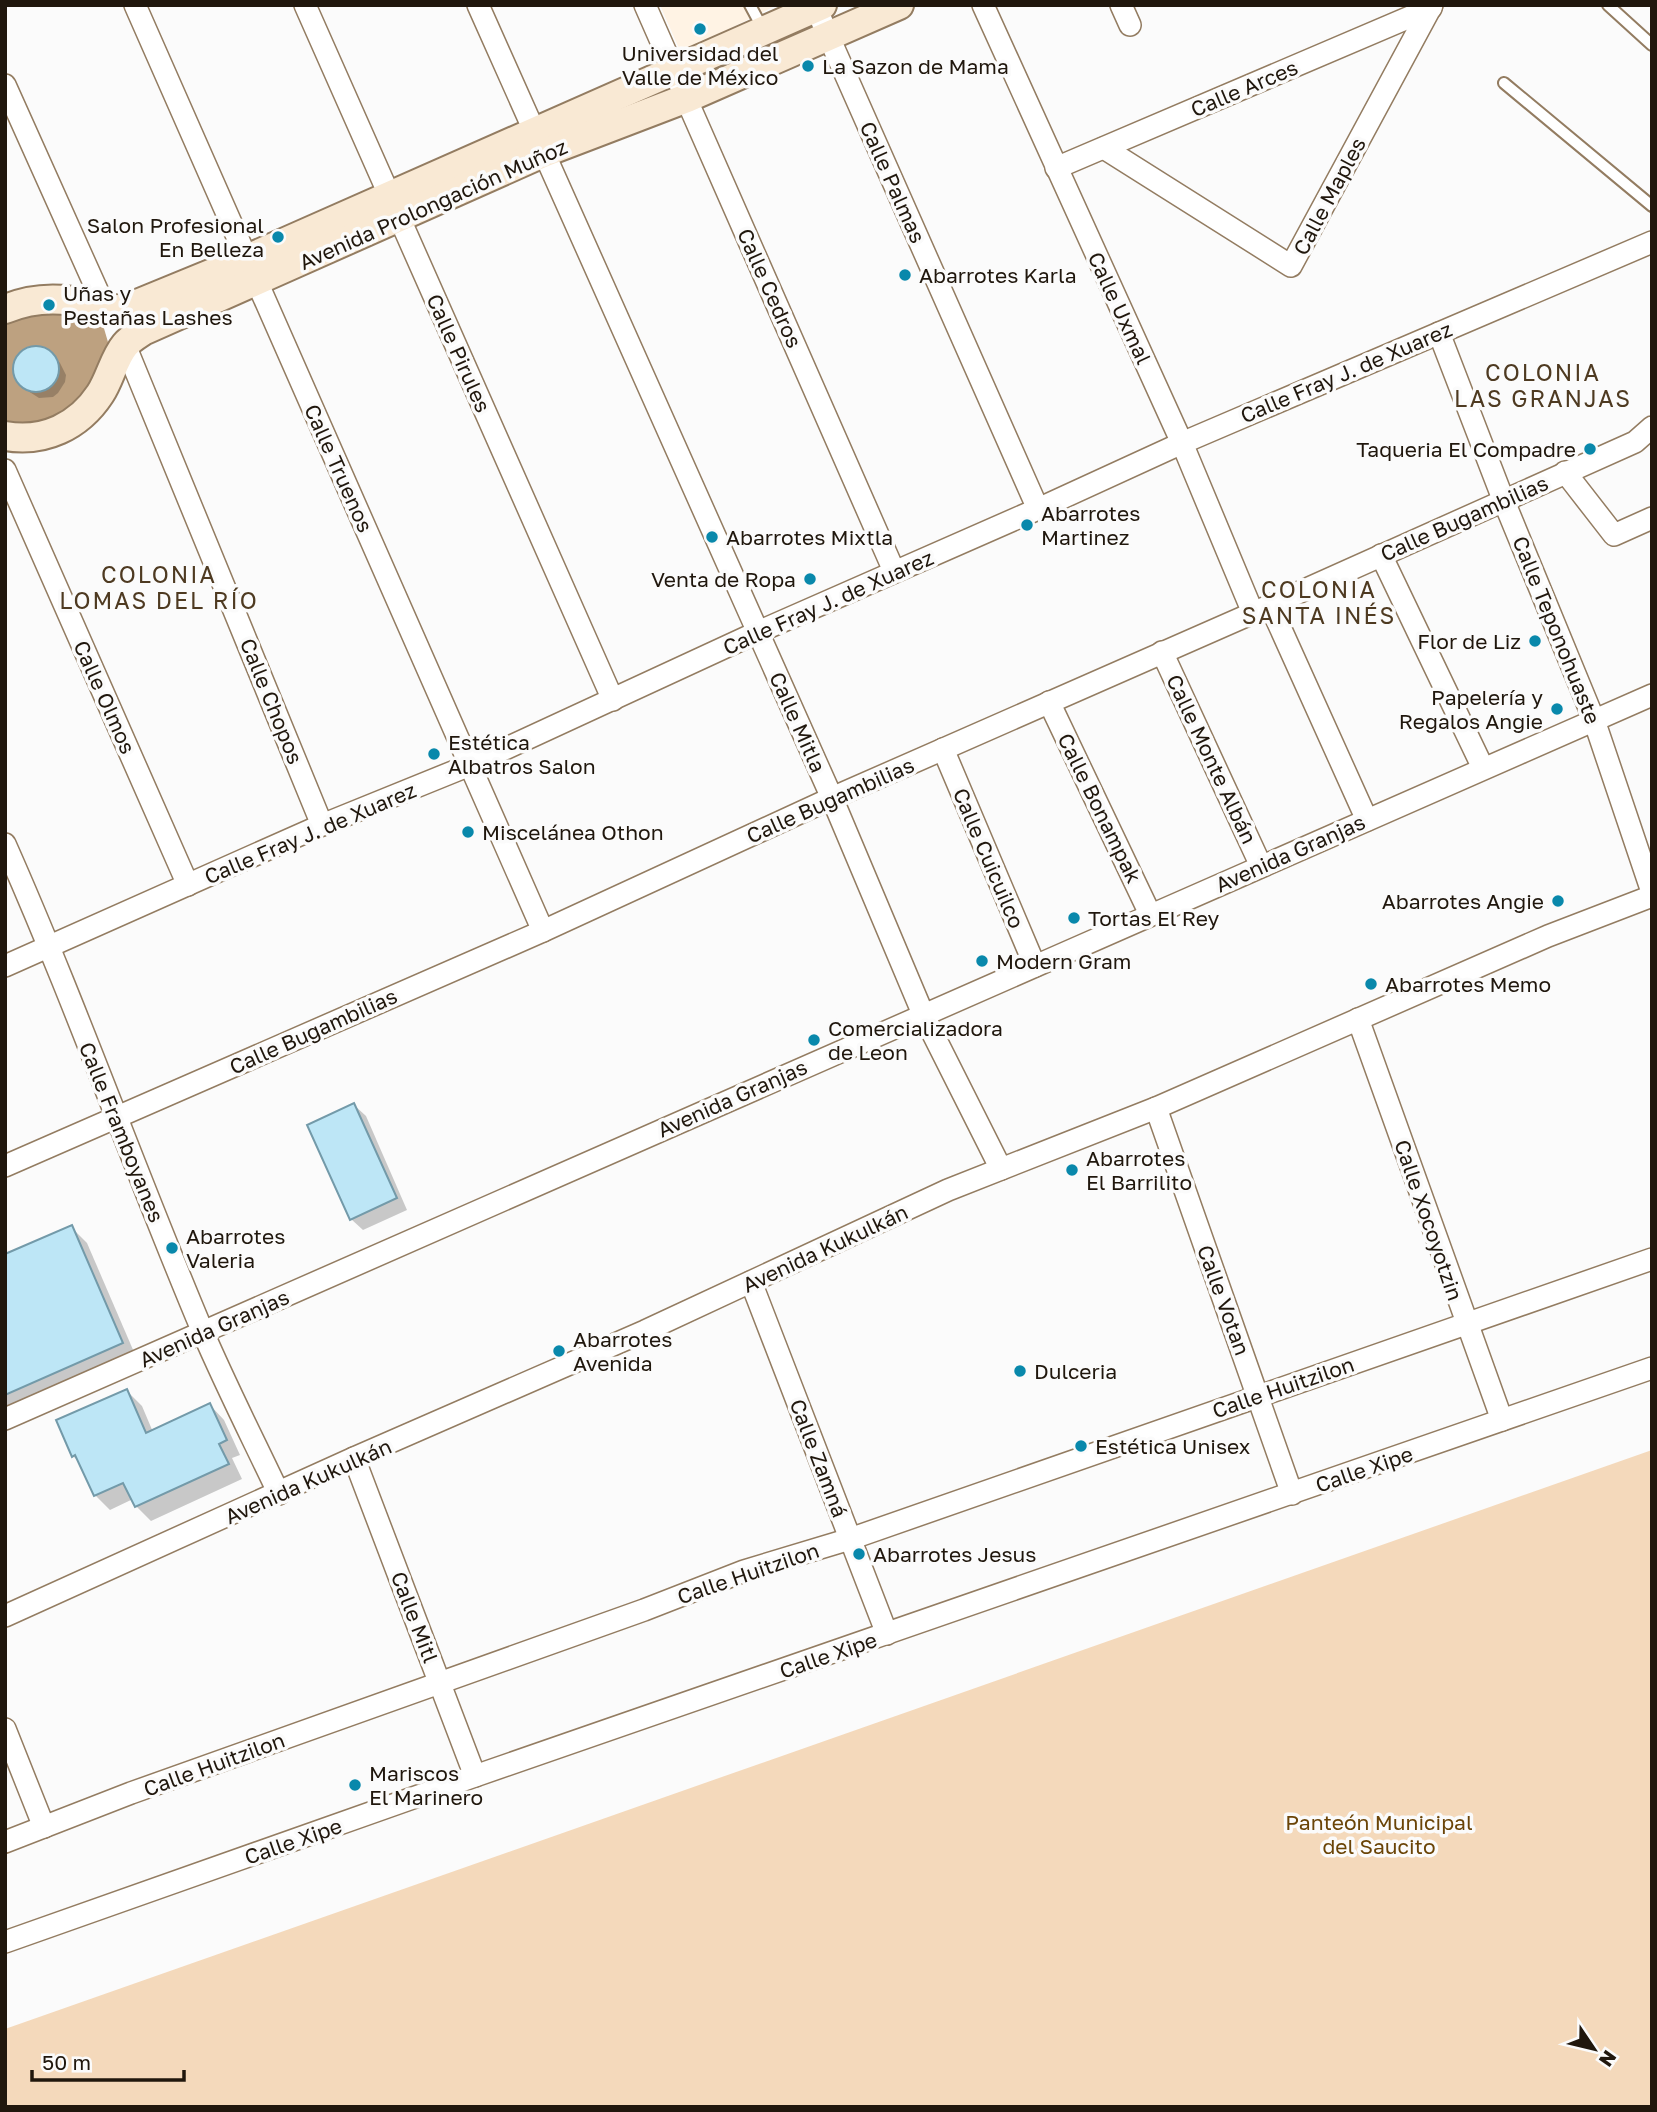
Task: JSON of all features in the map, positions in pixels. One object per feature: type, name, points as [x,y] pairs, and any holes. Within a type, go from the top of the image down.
[{"type":"street","name":"Calle Truenos","points":[[135,5],[543,931]]},
{"type":"street","name":"Calle Pirules","points":[[305,5],[613,699]]},
{"type":"street","name":"Calle Mitla","points":[[478,5],[832,798],[923,1014],[1001,1169]]},
{"type":"street","name":"Calle Cedros","points":[[645,5],[676,70],[894,571]]},
{"type":"street","name":"Avenida Prolongación Muñoz","points":[[539,143],[687,98],[899,5]]},
{"type":"street","name":"Calle Uxmal","points":[[983,5],[1182,443],[1261,609],[1367,820]]},
{"type":"street","name":"Avenida Prolongación Muñoz","points":[[125,345],[143,331],[252,271],[539,143],[676,70],[777,22],[819,7]]},
{"type":"street","name":"Calle Palmas","points":[[819,7],[828,36],[1038,509]]},
{"type":"street","name":"Calle Arces","points":[[1056,168],[1432,7]]},
{"type":"street","name":"Calle Maples","points":[[1104,148],[1291,266],[1432,7]]},
{"type":"street","points":[[5,85],[106,310],[120,326],[125,345],[100,394],[82,417],[53,434],[19,439],[5,436]]},
{"type":"street","name":"Calle Fray J. de Xuarez","points":[[5,966],[322,825],[470,765],[758,632],[1182,443],[1652,242]]},
{"type":"street","name":"Avenida Prolongación Muñoz","points":[[5,309],[40,300],[65,300],[106,310],[125,309],[252,271]]},
{"type":"street","name":"Calle Teponohuaste","points":[[1439,333],[1503,499],[1594,720],[1652,894]]},
{"type":"street","name":"Calle Chopos","points":[[125,345],[322,825]]},
{"type":"street","name":"Calle Bugambilias","points":[[5,1166],[543,931],[832,798],[1635,442],[1652,427]]},
{"type":"street","name":"Calle Olmos","points":[[5,470],[188,886]]},
{"type":"street","points":[[1565,472],[1614,535],[1652,518]]},
{"type":"street","points":[[1381,555],[1483,768]]},
{"type":"street","name":"Calle Monte Albán","points":[[1163,652],[1261,866]]},
{"type":"street","name":"Avenida Granjas","points":[[5,1419],[1652,695]]},
{"type":"street","name":"Calle Bonampak","points":[[1049,702],[1150,914]]},
{"type":"street","name":"Calle Cuicuilco","points":[[943,749],[1035,966]]},
{"type":"street","name":"Calle Framboyanes","points":[[5,844],[50,946],[115,1117],[203,1333],[279,1494]]},
{"type":"street","name":"Avenida Kukulkán","points":[[5,1616],[751,1282],[948,1190],[1156,1108],[1548,936],[1652,894]]},
{"type":"street","name":"Calle Xocoyotzin","points":[[1358,1019],[1502,1420]]},
{"type":"street","name":"Calle Votan","points":[[1156,1108],[1292,1494]]},
{"type":"street","name":"Calle Huitzilon","points":[[5,1842],[131,1793],[644,1610],[744,1571],[850,1539],[1652,1259]]},
{"type":"street","name":"Calle Zamná","points":[[751,1282],[887,1634]]},
{"type":"street","name":"Calle Xipe","points":[[5,1942],[1652,1368]]},
{"type":"street","name":"Calle Mitl","points":[[354,1458],[475,1776]]},
{"type":"street","points":[[5,1729],[44,1827]]},
{"type":"lane","points":[[750,5],[777,22]]},
{"type":"lane","points":[[1608,5],[1652,45]]},
{"type":"lane","points":[[1504,83],[1652,206]]},
{"type":"shaded area","name":"Universidad del Valle de México","points":[[660,5],[777,5],[681,53]]},
{"type":"shaded area","points":[[49,308],[95,318],[103,325],[110,349],[80,404],[51,425],[5,426],[5,321]]},
{"type":"green space","name":"Panteón Municipal del Saucito","points":[[1652,1450],[1652,2107],[5,2107],[5,2029]]},
{"type":"building","points":[[36,346],[52,353],[59,369],[52,385],[36,392],[20,385],[13,369],[20,353]]},
{"type":"building","points":[[354,1103],[397,1198],[350,1220],[307,1125]]},
{"type":"building","points":[[72,1225],[123,1343],[5,1395],[5,1254]]},
{"type":"building","points":[[127,1389],[146,1433],[210,1403],[227,1440],[219,1444],[229,1464],[135,1507],[123,1483],[94,1496],[75,1455],[72,1457],[56,1420]]},
{"type":"place","name":"Universidad del Valle de México","points":[[700,29]]},
{"type":"place","name":"La Sazon de Mama","points":[[808,66]]},
{"type":"place","name":"Salon Profesional En Belleza","points":[[278,237]]},
{"type":"place","name":"Abarrotes Karla","points":[[905,275]]},
{"type":"place","name":"Uñas y Pestañas Lashes","points":[[49,305]]},
{"type":"place","name":"Taqueria El Compadre","points":[[1590,449]]},
{"type":"place","name":"Abarrotes Martinez","points":[[1027,525]]},
{"type":"place","name":"Abarrotes Mixtla","points":[[712,537]]},
{"type":"place","name":"Venta de Ropa","points":[[810,579]]},
{"type":"place","name":"Flor de Liz","points":[[1535,641]]},
{"type":"place","name":"Papelería y Regalos Angie","points":[[1557,709]]},
{"type":"place","name":"Estética Albatros Salon","points":[[434,754]]},
{"type":"place","name":"Miscelánea Othon","points":[[468,832]]},
{"type":"place","name":"Abarrotes Angie","points":[[1558,901]]},
{"type":"place","name":"Tortas El Rey","points":[[1074,918]]},
{"type":"place","name":"Modern Gram","points":[[982,961]]},
{"type":"place","name":"Abarrotes Memo","points":[[1371,984]]},
{"type":"place","name":"Comercializadora de Leon","points":[[814,1040]]},
{"type":"place","name":"Abarrotes El Barrilito","points":[[1072,1170]]},
{"type":"place","name":"Abarrotes Valeria","points":[[172,1248]]},
{"type":"place","name":"Abarrotes Avenida","points":[[559,1351]]},
{"type":"place","name":"Dulceria","points":[[1020,1371]]},
{"type":"place","name":"Estética Unisex","points":[[1081,1446]]},
{"type":"place","name":"Abarrotes Jesus","points":[[859,1554]]},
{"type":"place","name":"Mariscos El Marinero","points":[[355,1785]]},
{"type":"district","name":"COLONIA LAS GRANJAS","points":[[1543,385]]},
{"type":"district","name":"COLONIA LOMAS DEL RÍO","points":[[159,587]]},
{"type":"district","name":"COLONIA SANTA INÉS","points":[[1319,602]]}]
